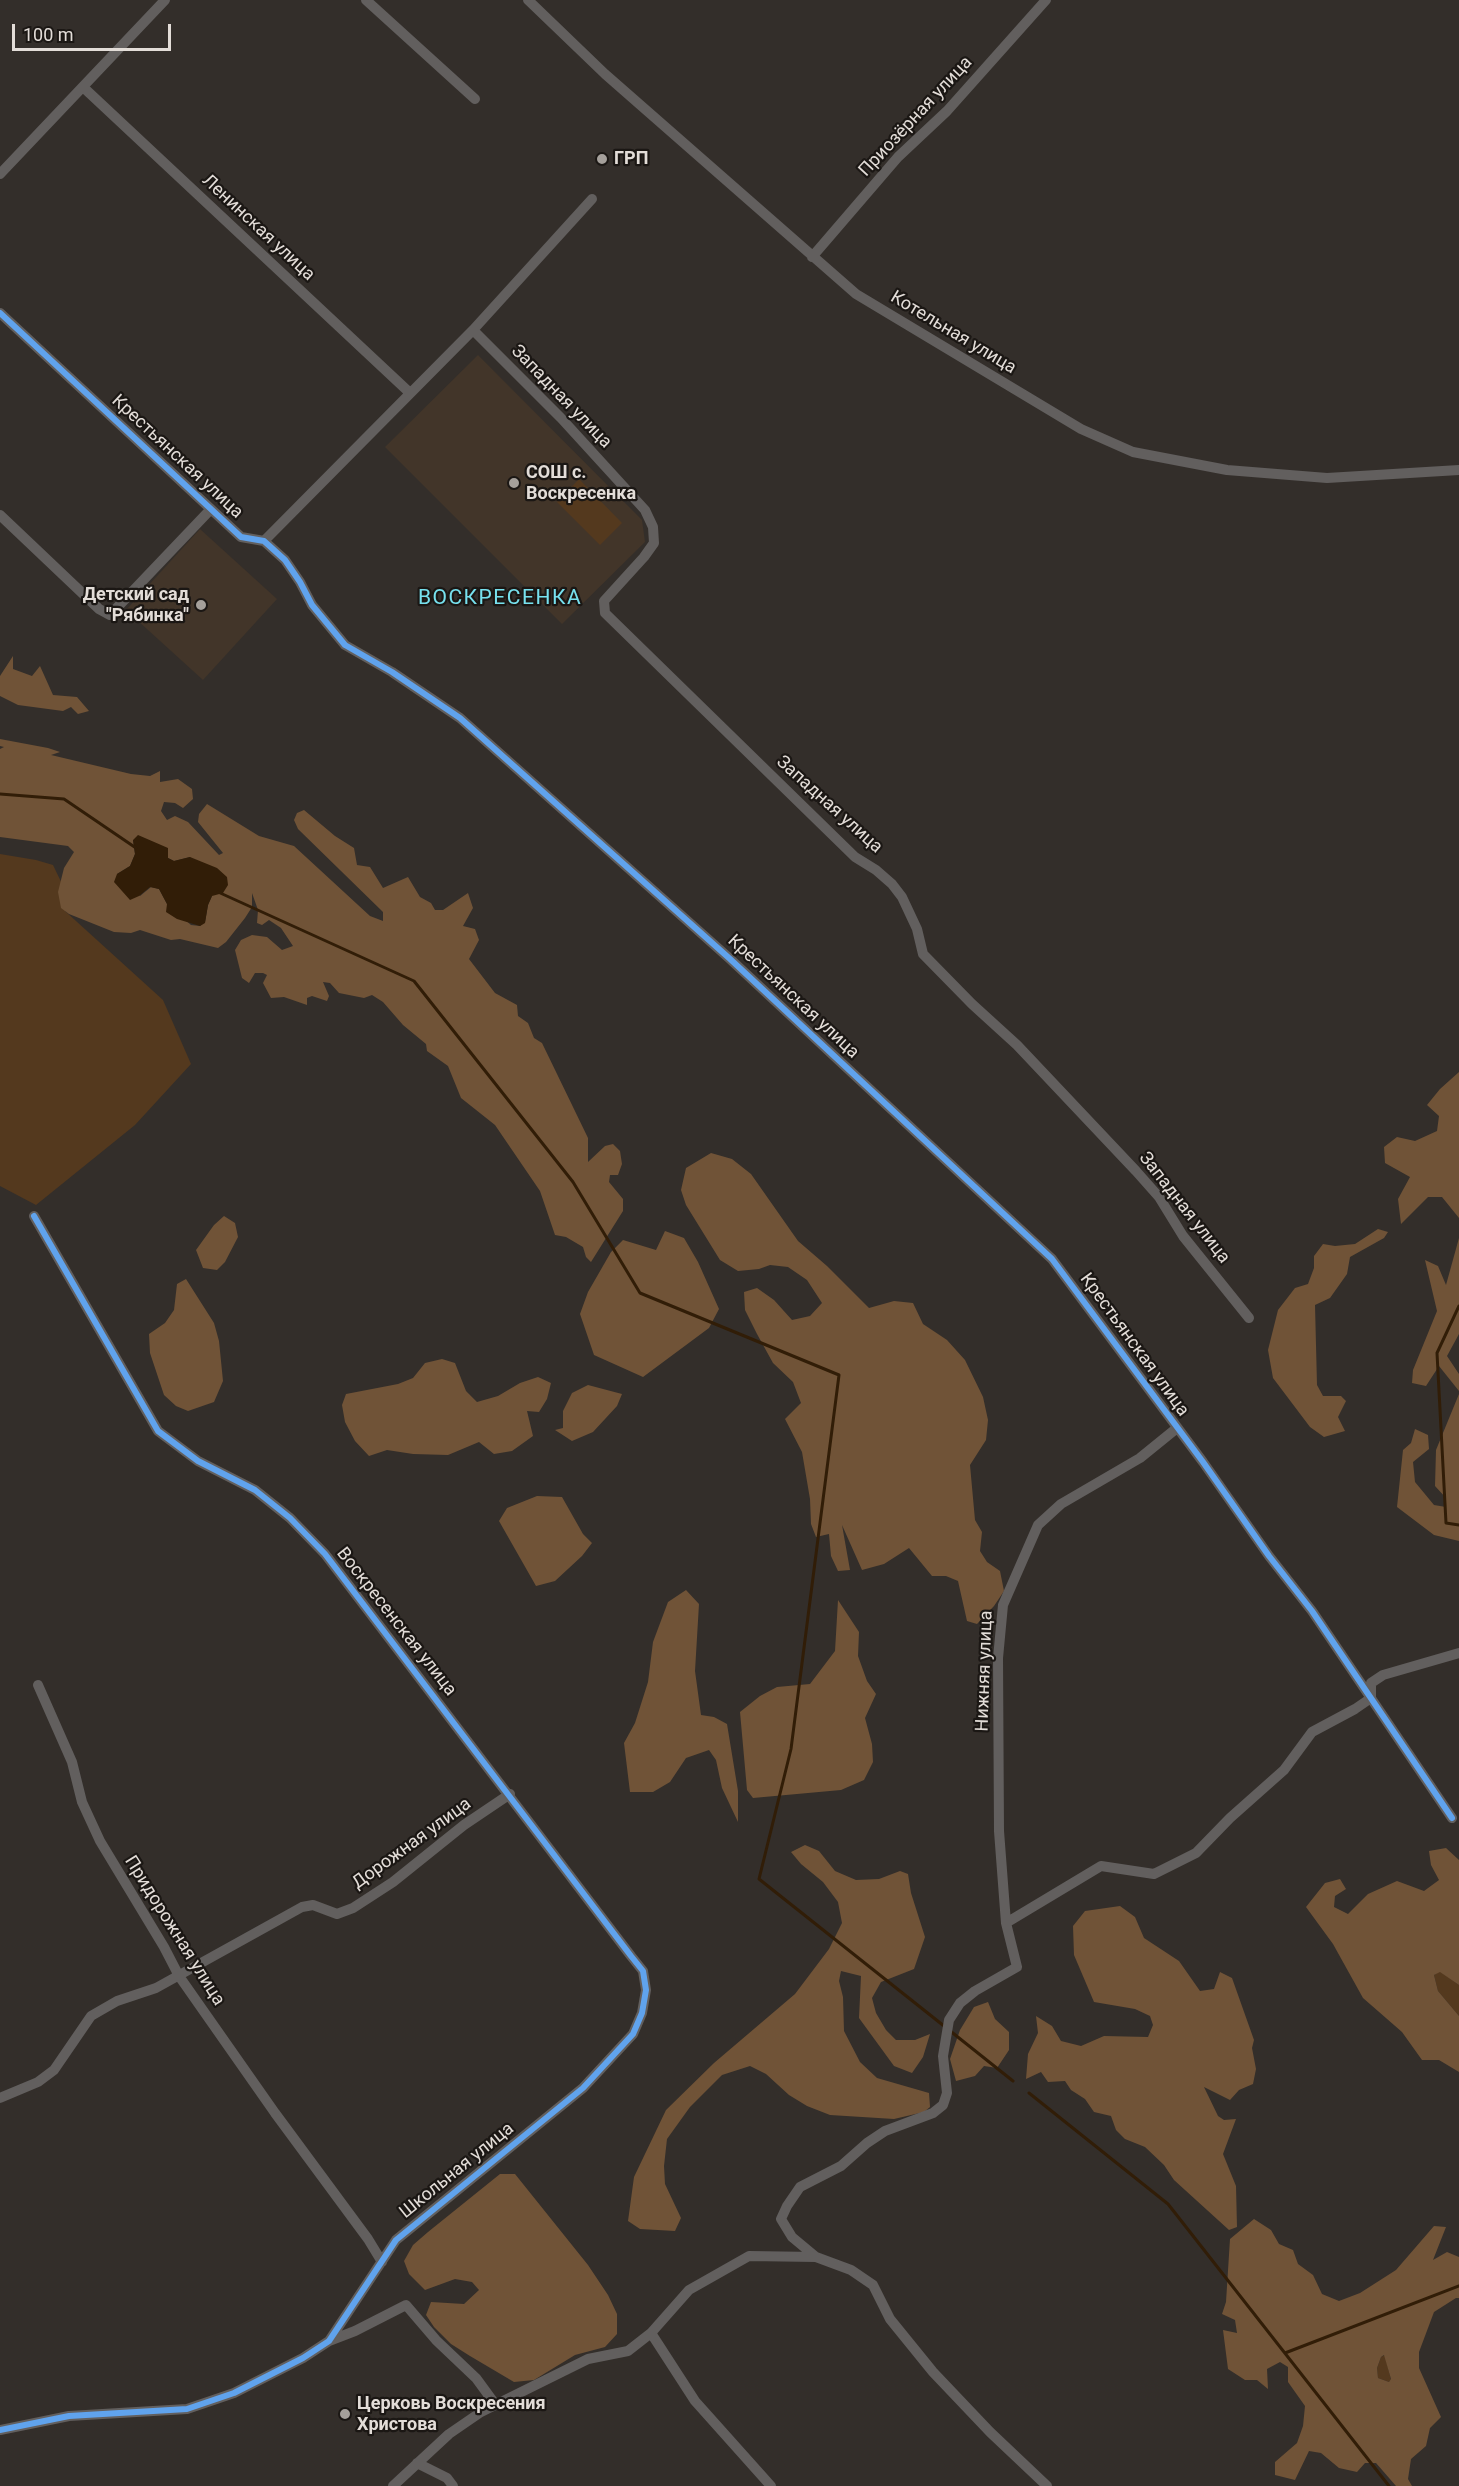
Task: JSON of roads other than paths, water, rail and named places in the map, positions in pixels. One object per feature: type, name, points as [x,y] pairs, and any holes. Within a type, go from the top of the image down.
[{"type":"street","points":[[0,172],[165,0]]},
{"type":"street","points":[[366,0],[475,99]]},
{"type":"street","name":"Котельная улица","points":[[528,0],[605,74],[856,294],[1081,429],[1133,452],[1227,470],[1327,478],[1459,470]]},
{"type":"street","name":"Приозёрная улица","points":[[812,257],[898,157],[947,111],[1046,0]]},
{"type":"street","name":"Ленинская улица","points":[[83,87],[410,393]]},
{"type":"street","points":[[264,541],[473,330],[592,199]]},
{"type":"street","name":"Крестьянская улица","points":[[0,313],[241,537],[264,541],[285,560],[312,605],[345,645],[392,672],[460,718],[720,950],[1052,1259],[1269,1556],[1312,1611],[1452,1818]]},
{"type":"street","name":"Западная улица","points":[[473,330],[561,418],[645,510],[653,527],[654,543],[604,601],[605,613],[855,857],[876,870],[891,884],[902,897],[917,929],[923,954],[972,1004],[1017,1045],[1136,1171],[1159,1197],[1183,1236],[1249,1318]]},
{"type":"street","points":[[0,515],[99,609],[110,615],[210,510]]},
{"type":"street","name":"Воскресенская улица","points":[[34,1216],[158,1431],[198,1461],[255,1490],[290,1518],[325,1554],[643,1971],[646,1990]]},
{"type":"street","name":"Нижняя улица","points":[[816,2257],[792,2237],[781,2219],[800,2187],[840,2166],[885,2131],[933,2114],[943,2105],[947,2093],[943,2056],[949,2020],[960,2003],[975,1991],[1017,1966],[1006,1923],[999,1831],[998,1658],[1003,1605],[1038,1525],[1061,1504],[1140,1458],[1177,1428]]},
{"type":"street","points":[[1006,1923],[1101,1866],[1154,1874],[1196,1853],[1230,1818],[1284,1770],[1312,1732],[1371,1698],[1371,1683],[1383,1675],[1459,1653]]},
{"type":"street","name":"Придорожная улица","points":[[38,1685],[72,1762],[82,1802],[100,1841],[164,1947],[178,1976],[368,2239],[382,2262]]},
{"type":"street","name":"Дорожная улица","points":[[0,2098],[38,2082],[54,2070],[91,2016],[117,2001],[156,1988],[302,1907],[313,1905],[337,1914],[353,1908],[393,1881],[464,1825],[510,1794]]},
{"type":"street","name":"Школьная улица","points":[[0,2430],[69,2416],[187,2409],[234,2393],[303,2358],[329,2341],[396,2240],[583,2088],[633,2034],[642,2013],[646,1990]]},
{"type":"street","points":[[393,2486],[449,2434],[495,2404],[588,2359],[628,2351],[651,2333],[689,2290],[748,2256],[816,2257],[851,2270],[873,2285],[890,2319],[933,2372],[990,2433],[1047,2486]]},
{"type":"street","points":[[329,2341],[355,2331],[406,2305],[436,2340],[476,2378],[495,2404]]},
{"type":"street","points":[[651,2333],[695,2400],[771,2486]]},
{"type":"street","points":[[417,2463],[447,2478],[453,2486]]},
{"type":"waterway","points":[[0,794],[64,799],[136,848]]},
{"type":"waterway","points":[[218,892],[414,981],[573,1182],[640,1293],[839,1375],[791,1749],[759,1879],[944,2026]]},
{"type":"waterway","points":[[1459,1306],[1437,1353],[1446,1523],[1459,1525]]},
{"type":"waterway","points":[[949,2030],[1013,2081]]},
{"type":"waterway","points":[[1029,2093],[1168,2204],[1389,2486]]},
{"type":"waterway","points":[[1285,2353],[1459,2286]]},
{"type":"place","name":"ГРП","points":[[602,159]]},
{"type":"place","name":"СОШ с. Воскресенка","points":[[514,483]]},
{"type":"place","name":"Детский сад \"Рябинка\"","points":[[201,605]]},
{"type":"place","name":"Церковь Воскресения Христова","points":[[345,2414]]},
{"type":"district","name":"ВОСКРЕСЕНКА","points":[[500,599]]}]
